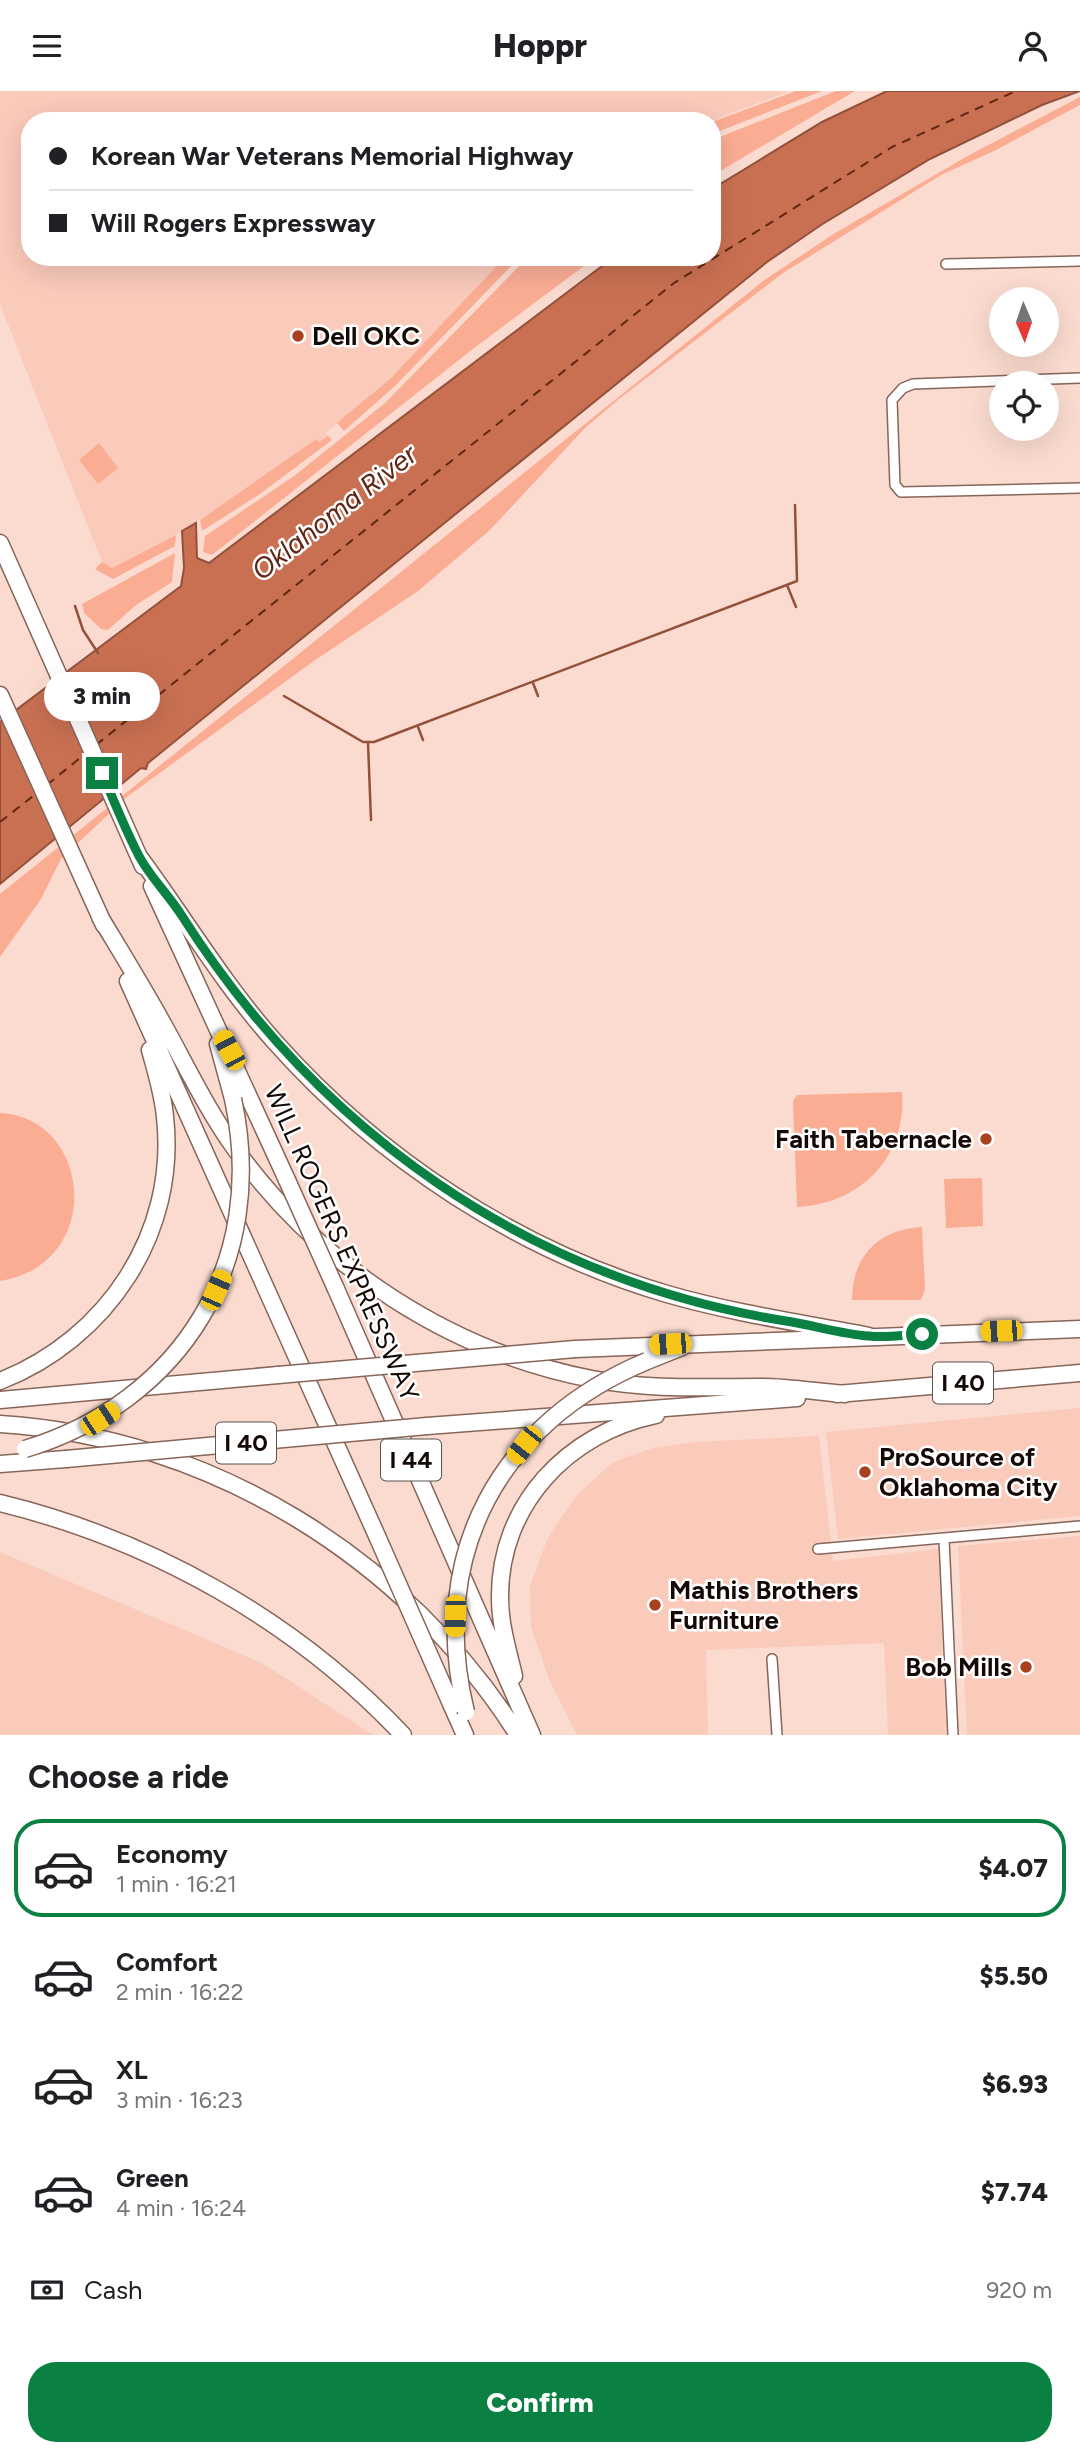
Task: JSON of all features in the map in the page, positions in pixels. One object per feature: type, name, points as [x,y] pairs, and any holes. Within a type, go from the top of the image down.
[{"type":"highway","name":"WILL ROGERS EXPRESSWAY","points":[[0,543],[208,1010],[229,1050],[336,1289],[532,1735]]},
{"type":"highway","name":"I 44","points":[[0,695],[377,1536],[459,1709]]},
{"type":"highway","points":[[140,858],[225,980],[292,1061],[378,1140],[464,1201],[554,1250],[653,1289],[736,1311],[869,1336]]},
{"type":"highway","points":[[100,917],[204,1100],[235,1148],[300,1223],[336,1257],[379,1290],[438,1325],[478,1344],[521,1361],[592,1379],[669,1389],[762,1387],[845,1394]]},
{"type":"highway","points":[[0,1381],[41,1361],[91,1324],[130,1276],[149,1238],[164,1179],[166,1128],[161,1090],[133,993]]},
{"type":"highway","points":[[0,1454],[26,1449],[85,1426],[128,1399],[176,1353],[209,1304],[231,1249],[239,1211],[241,1150],[233,1099],[208,1010]]},
{"type":"highway","name":"I 40","points":[[0,1401],[575,1349],[694,1342],[1080,1329]]},
{"type":"highway","points":[[468,1735],[459,1709],[455,1616],[464,1562],[485,1504],[524,1445],[560,1410],[614,1376],[694,1342]]},
{"type":"highway","name":"I 40","points":[[0,1464],[1080,1373]]},
{"type":"highway","points":[[525,1719],[502,1626],[500,1599],[505,1551],[528,1500],[560,1461],[597,1435],[633,1420],[700,1406]]},
{"type":"highway","points":[[0,1424],[79,1433],[134,1447],[222,1479],[293,1516],[356,1559],[426,1620],[474,1674],[518,1735]]},
{"type":"highway","points":[[0,1503],[105,1536],[218,1591],[318,1658],[403,1735]]},
{"type":"street","points":[[946,264],[1080,261]]},
{"type":"street","points":[[1080,378],[913,384],[903,388],[892,400],[895,485],[901,492],[1080,488]]},
{"type":"street","points":[[818,1549],[1080,1526]]},
{"type":"street","points":[[944,1539],[953,1735]]},
{"type":"street","points":[[772,1659],[777,1735]]},
{"type":"shaded area","points":[[0,91],[790,91],[721,117],[721,112],[21,112],[21,266],[497,266],[390,379],[326,433],[328,436],[319,442],[315,439],[248,488],[176,535],[112,568],[102,562],[0,304]]},
{"type":"shaded area","points":[[796,91],[822,91],[721,130],[721,119]]},
{"type":"shaded area","points":[[836,91],[855,91],[721,171],[721,136]]},
{"type":"shaded area","points":[[1080,97],[1080,105],[996,150],[941,175],[783,273],[619,399],[585,428],[490,530],[418,591],[311,663],[128,796],[61,859],[41,899],[0,957],[0,894],[763,281],[835,233],[971,154]]},
{"type":"shaded area","points":[[497,266],[511,266],[395,386],[344,431],[337,423],[390,379]]},
{"type":"shaded area","points":[[519,266],[584,266],[469,352],[212,555],[203,552],[205,536],[294,476],[385,403]]},
{"type":"shaded area","points":[[328,436],[332,440],[260,494],[202,531],[200,520],[316,439],[319,442]]},
{"type":"shaded area","points":[[99,443],[118,468],[98,484],[79,460]]},
{"type":"shaded area","points":[[176,535],[175,546],[113,579],[95,569],[102,562],[112,568]]},
{"type":"shaded area","points":[[175,553],[172,582],[136,605],[108,630],[101,629],[84,613],[82,604]]},
{"type":"shaded area","points":[[902,1092],[902,1116],[897,1137],[888,1157],[875,1173],[859,1187],[841,1197],[820,1204],[797,1207],[793,1101],[797,1095]]},
{"type":"shaded area","points":[[0,1113],[31,1121],[54,1139],[68,1163],[74,1192],[71,1221],[58,1248],[34,1269],[0,1281]]},
{"type":"shaded area","points":[[982,1178],[983,1226],[946,1228],[944,1179]]},
{"type":"shaded area","points":[[922,1227],[925,1289],[921,1300],[852,1300],[857,1270],[871,1248],[893,1233]]},
{"type":"shaded area","points":[[1080,1408],[1080,1516],[838,1539],[826,1432]]},
{"type":"shaded area","points":[[819,1436],[833,1561],[938,1549],[946,1735],[888,1735],[884,1643],[706,1650],[708,1735],[577,1735],[549,1679],[531,1627],[530,1586],[548,1537],[577,1495],[613,1462],[653,1448],[695,1442]]},
{"type":"shaded area","points":[[1080,1536],[1080,1735],[967,1735],[958,1546]]},
{"type":"shaded area","points":[[0,1552],[262,1663],[373,1735],[0,1735]]},
{"type":"water","name":"Oklahoma River","points":[[887,91],[1080,91],[1042,105],[930,159],[821,225],[767,262],[148,763],[146,769],[141,768],[0,884],[0,722],[181,586],[184,568],[182,531],[196,523],[197,558],[209,563],[602,266],[721,266],[721,184],[822,122]]},
{"type":"waterway","points":[[284,696],[363,742],[374,742],[797,581],[795,505]]},
{"type":"waterway","points":[[787,585],[796,607]]},
{"type":"waterway","points":[[75,606],[83,630],[98,653]]},
{"type":"waterway","points":[[533,683],[538,696]]},
{"type":"waterway","points":[[418,727],[423,740]]},
{"type":"waterway","points":[[368,743],[371,820]]},
{"type":"ferry route","points":[[721,254],[892,147],[1016,91]]},
{"type":"ferry route","points":[[96,745],[674,283],[701,266]]},
{"type":"ferry route","points":[[47,785],[86,753]]},
{"type":"ferry route","points":[[0,822],[37,793]]},
{"type":"place","name":"Dell OKC","points":[[298,336]]},
{"type":"place","name":"Faith Tabernacle","points":[[986,1139]]},
{"type":"place","name":"ProSource of Oklahoma City","points":[[865,1472]]},
{"type":"place","name":"Mathis Brothers Furniture","points":[[655,1605]]},
{"type":"place","name":"Bob Mills","points":[[1026,1667]]},
{"type":"route","points":[[102,773],[140,858],[242,1002],[292,1061],[331,1099],[378,1140],[429,1178],[485,1215],[531,1239],[578,1261],[663,1293],[757,1316],[869,1336],[922,1334]]}]
